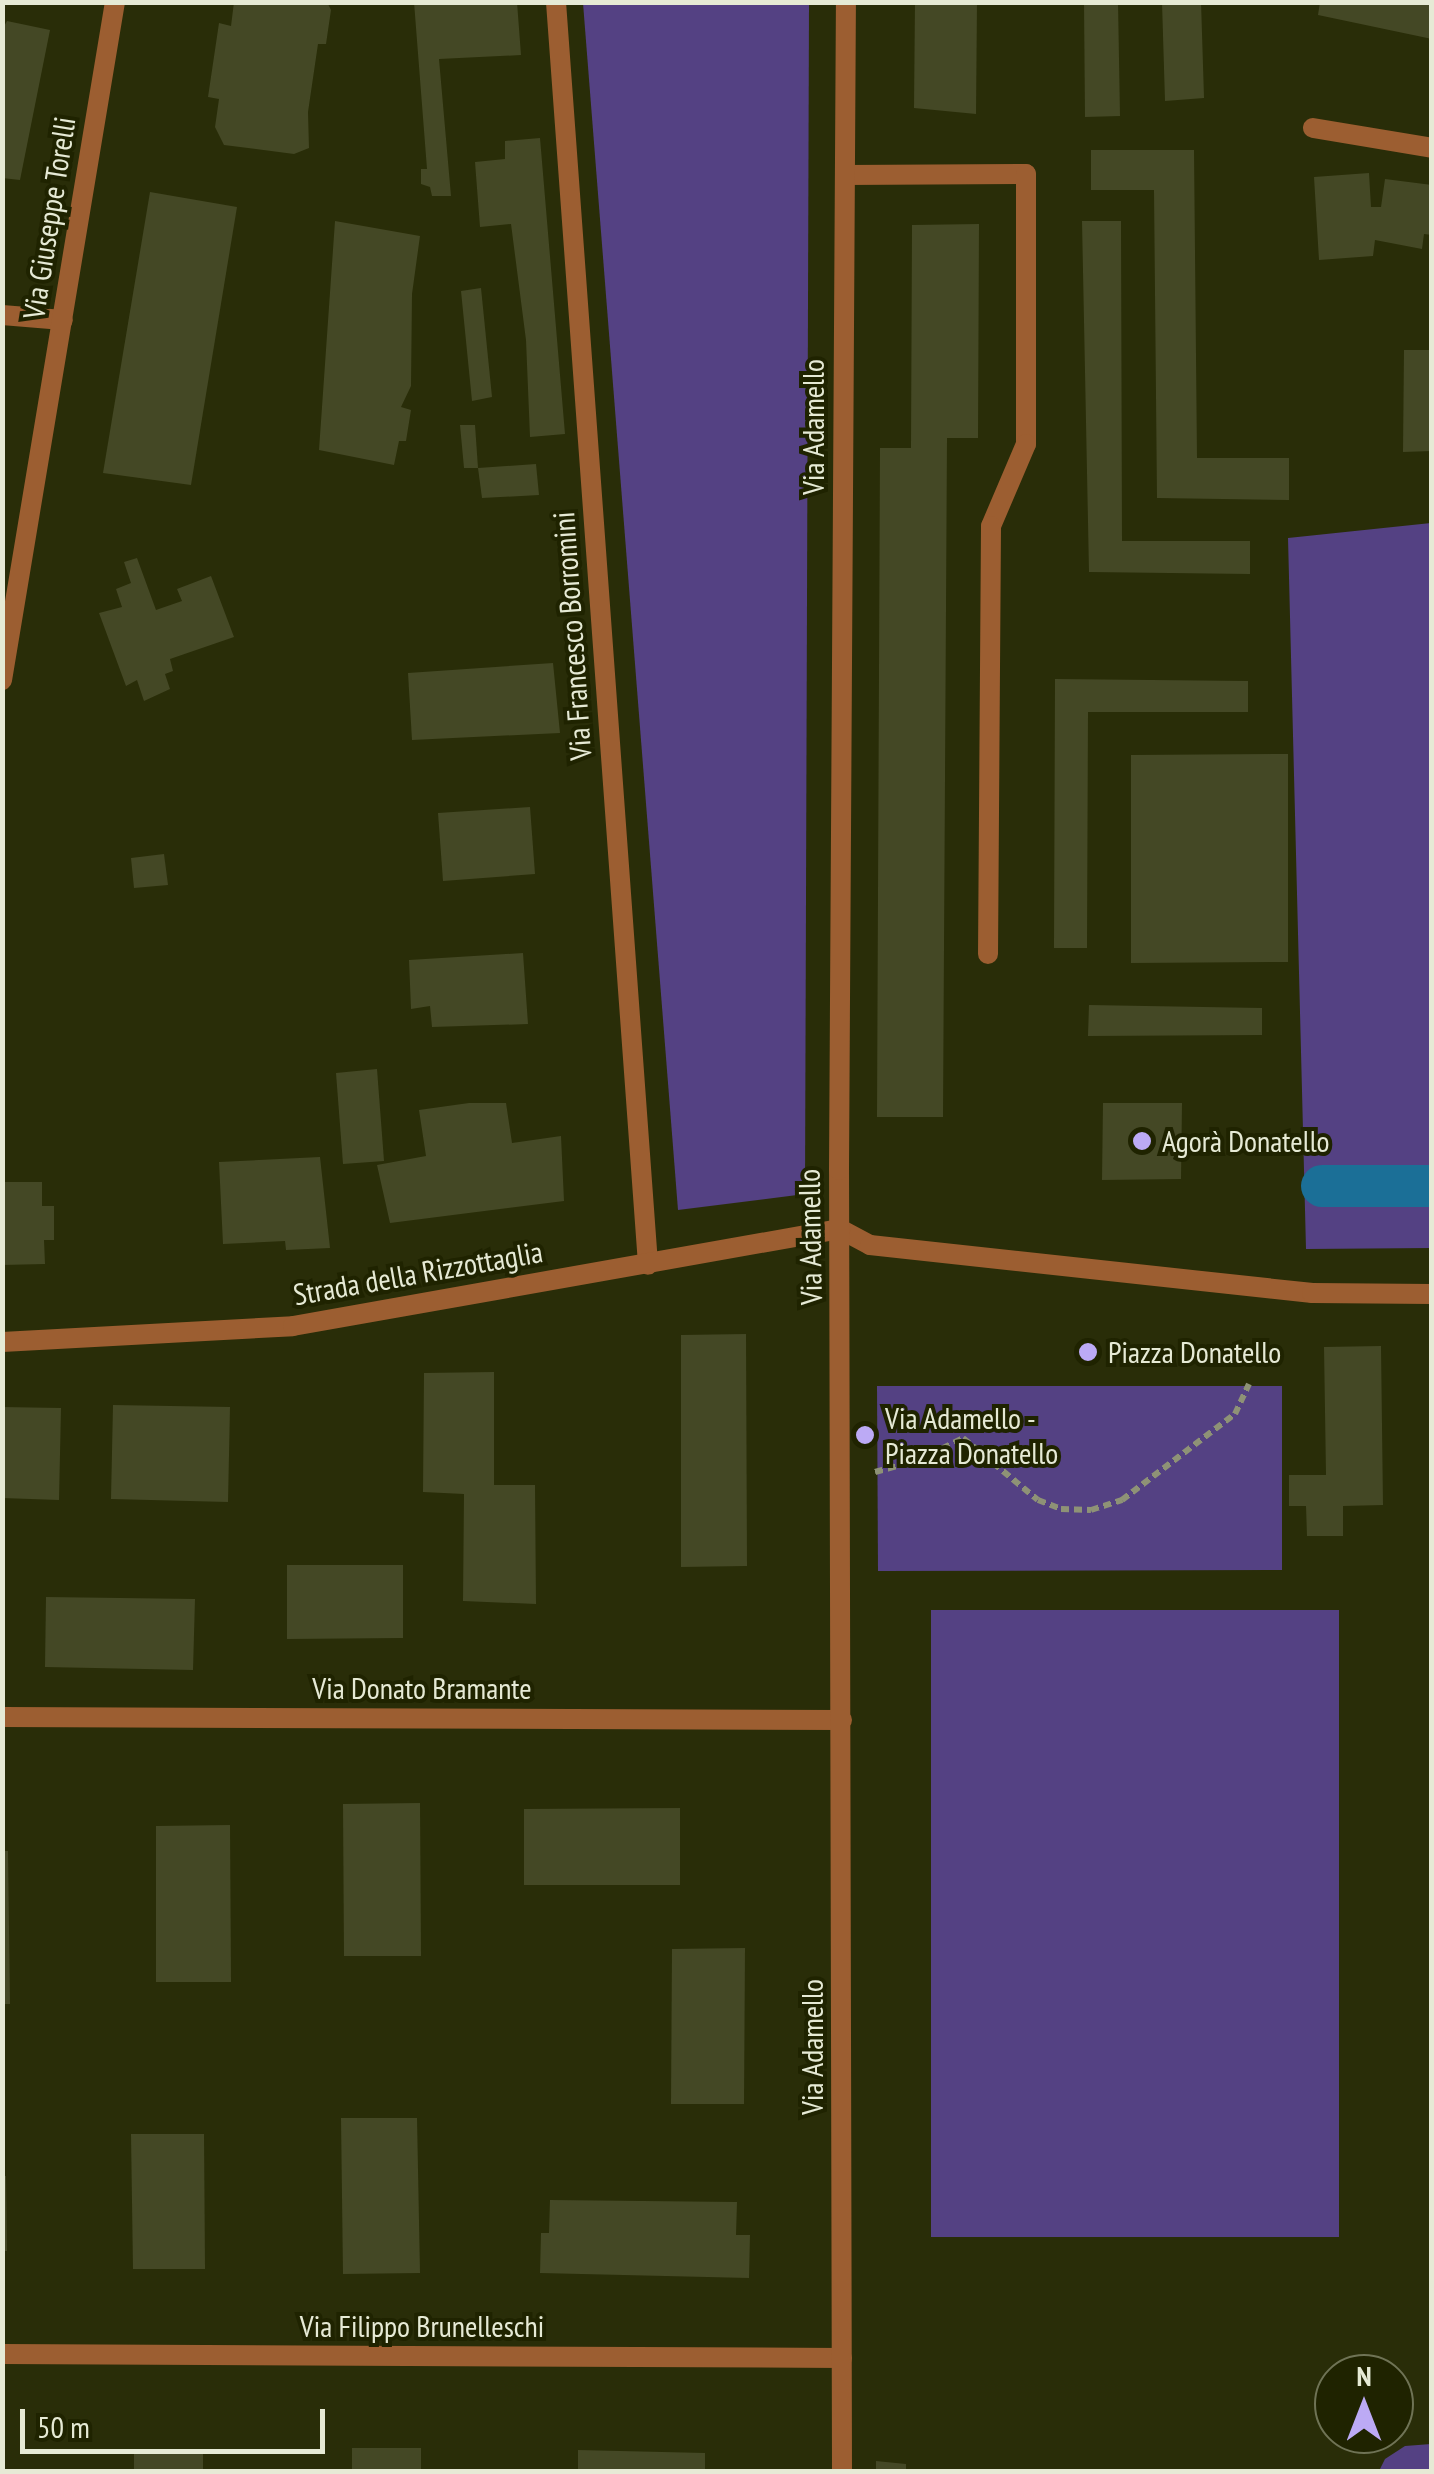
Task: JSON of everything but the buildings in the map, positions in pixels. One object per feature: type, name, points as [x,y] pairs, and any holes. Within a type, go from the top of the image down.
[{"type":"street","name":"Via Giuseppe Torelli","points":[[2,680],[116,2]]},
{"type":"street","name":"Via Francesco Borromini","points":[[556,2],[648,1265]]},
{"type":"street","name":"Via Adamello","points":[[842,2472],[840,1229],[846,2]]},
{"type":"street","points":[[1313,128],[1432,148]]},
{"type":"street","points":[[845,175],[1026,174],[1026,444],[991,526],[988,954]]},
{"type":"street","points":[[2,315],[62,320]]},
{"type":"street","points":[[840,1229],[870,1245],[1312,1293],[1432,1294]]},
{"type":"street","name":"Strada della Rizzottaglia","points":[[2,1342],[293,1326],[840,1229]]},
{"type":"street","name":"Via Donato Bramante","points":[[2,1716],[842,1720]]},
{"type":"street","name":"Via Filippo Brunelleschi","points":[[2,2354],[842,2358]]},
{"type":"path","points":[[874,1472],[920,1460],[964,1438],[1038,1500],[1062,1509],[1091,1510],[1122,1500],[1236,1414],[1249,1384]]},
{"type":"shaded area","points":[[583,3],[809,3],[805,1194],[678,1210]]},
{"type":"shaded area","points":[[1431,523],[1431,1169],[1363,1169],[1364,1202],[1431,1200],[1431,1248],[1306,1249],[1288,538]]},
{"type":"shaded area","points":[[877,1386],[1282,1386],[1282,1570],[878,1571]]},
{"type":"shaded area","points":[[931,1610],[1339,1610],[1339,2237],[931,2237]]},
{"type":"shaded area","points":[[1431,2444],[1431,2471],[1379,2471],[1393,2454],[1414,2454],[1414,2445]]},
{"type":"waterway","points":[[1322,1186],[1432,1186]]},
{"type":"place","name":"Agorà Donatello","points":[[1142,1141]]},
{"type":"place","name":"Piazza Donatello","points":[[1088,1352]]},
{"type":"place","name":"Via Adamello - Piazza Donatello","points":[[865,1435]]}]
